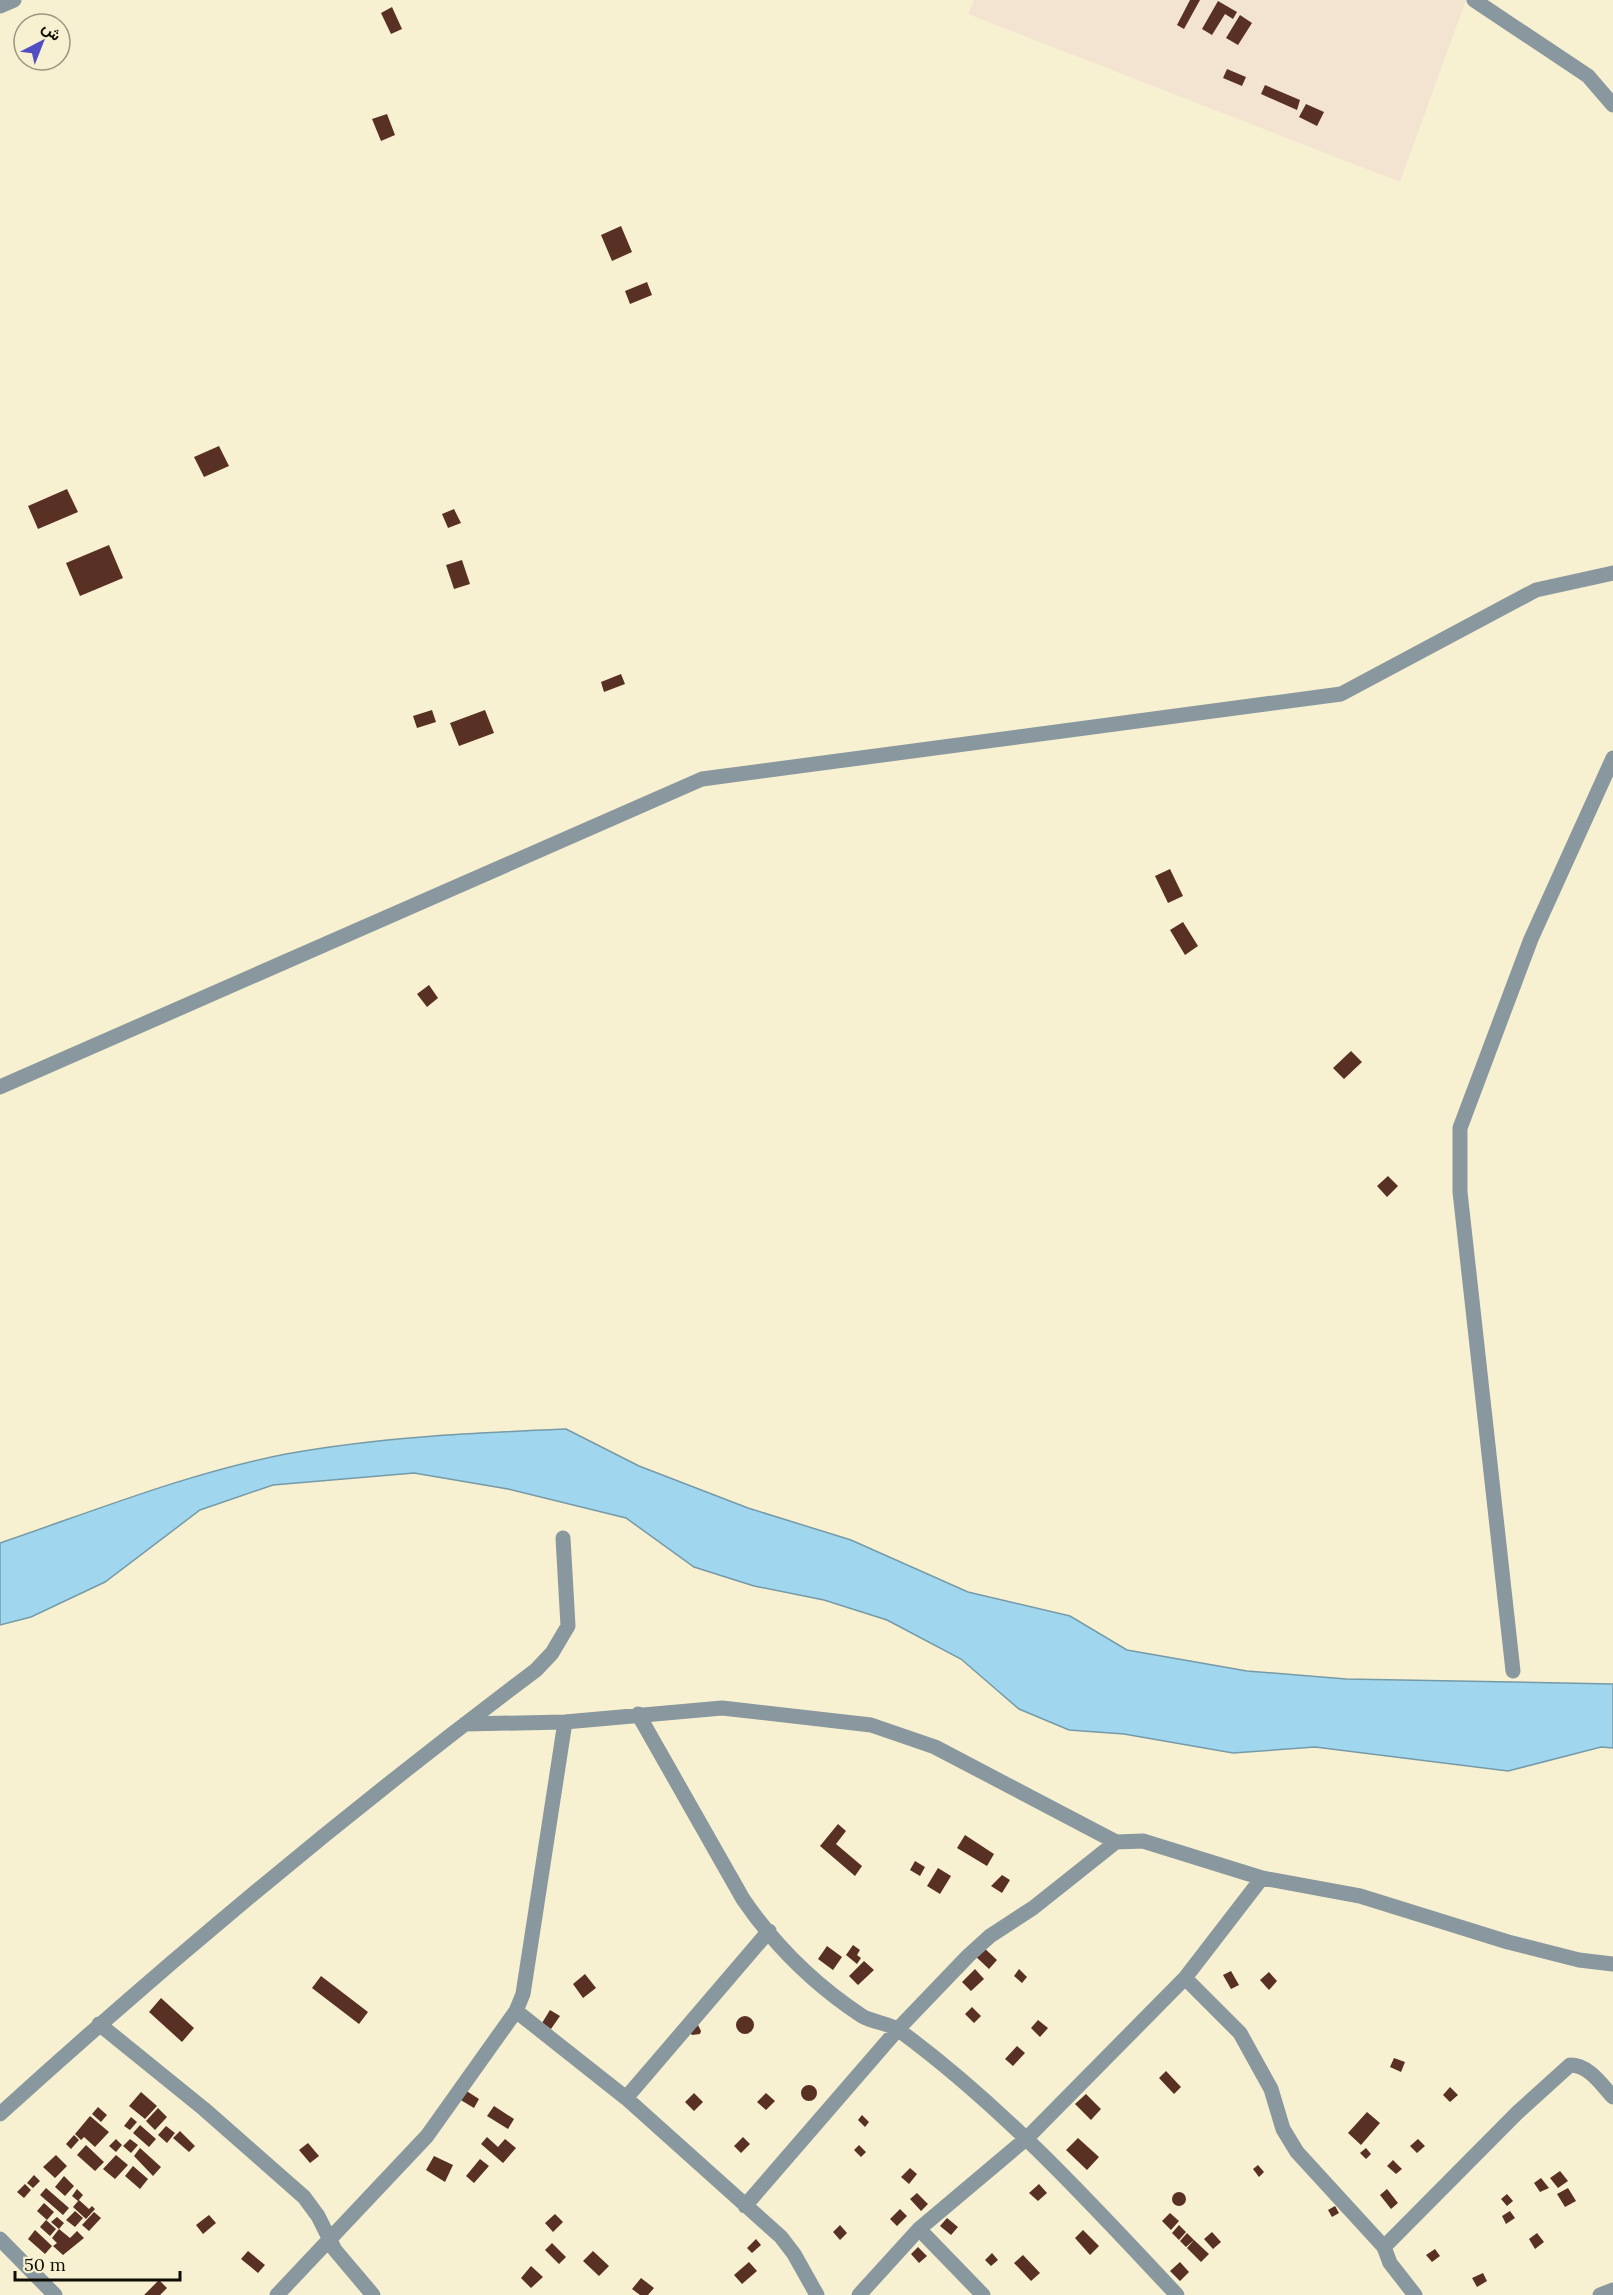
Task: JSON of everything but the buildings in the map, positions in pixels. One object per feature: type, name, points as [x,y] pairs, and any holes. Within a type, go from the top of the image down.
[{"type":"street","points":[[0,6],[14,0]]},
{"type":"street","points":[[1474,0],[1588,76],[1613,105]]},
{"type":"street","points":[[0,1087],[702,779],[1341,694],[1536,590],[1613,573]]},
{"type":"street","points":[[1513,1671],[1460,1192],[1460,1128],[1531,939],[1613,758]]},
{"type":"street","points":[[0,2114],[99,2024],[465,1724],[536,1670],[552,1653],[568,1626],[563,1538]]},
{"type":"street","points":[[465,1724],[565,1722],[722,1708],[871,1725],[935,1747],[1116,1842],[1143,1841],[1262,1878],[1360,1896],[1508,1942],[1579,1960],[1613,1964]]},
{"type":"street","points":[[638,1714],[743,1899],[759,1922],[806,1975],[866,2018],[898,2029],[1027,2138],[1177,2295]]},
{"type":"street","points":[[277,2295],[427,2136],[516,2011],[524,1994],[565,1722]]},
{"type":"street","points":[[745,2206],[898,2029],[979,1945],[1033,1908],[1116,1842]]},
{"type":"street","points":[[859,2295],[920,2229],[1027,2138],[1185,1978],[1262,1878]]},
{"type":"street","points":[[626,2098],[769,1931]]},
{"type":"street","points":[[1185,1978],[1240,2033],[1271,2089],[1283,2129],[1297,2152],[1384,2247],[1390,2263],[1415,2295]]},
{"type":"street","points":[[516,2011],[626,2098],[781,2237],[794,2254],[817,2295]]},
{"type":"street","points":[[99,2024],[204,2109],[304,2197],[335,2250],[373,2295]]},
{"type":"street","points":[[1384,2247],[1560,2072],[1570,2065],[1579,2065],[1588,2070],[1613,2097]]},
{"type":"street","points":[[920,2229],[983,2295]]},
{"type":"street","points":[[0,2239],[55,2295]]},
{"type":"street","points":[[1600,2295],[1613,2290]]},
{"type":"shaded area","points":[[974,0],[1466,0],[1400,182],[968,14]]},
{"type":"water","points":[[566,1429],[639,1466],[748,1508],[851,1540],[968,1592],[1070,1616],[1127,1650],[1247,1671],[1346,1679],[1613,1684],[1613,1748],[1601,1747],[1508,1771],[1315,1747],[1233,1753],[1124,1734],[1069,1730],[1019,1709],[961,1659],[887,1620],[824,1600],[754,1586],[694,1567],[626,1518],[508,1489],[414,1473],[273,1485],[200,1510],[105,1582],[31,1617],[0,1625],[0,1543],[106,1506],[213,1471],[321,1448],[461,1434]]}]
